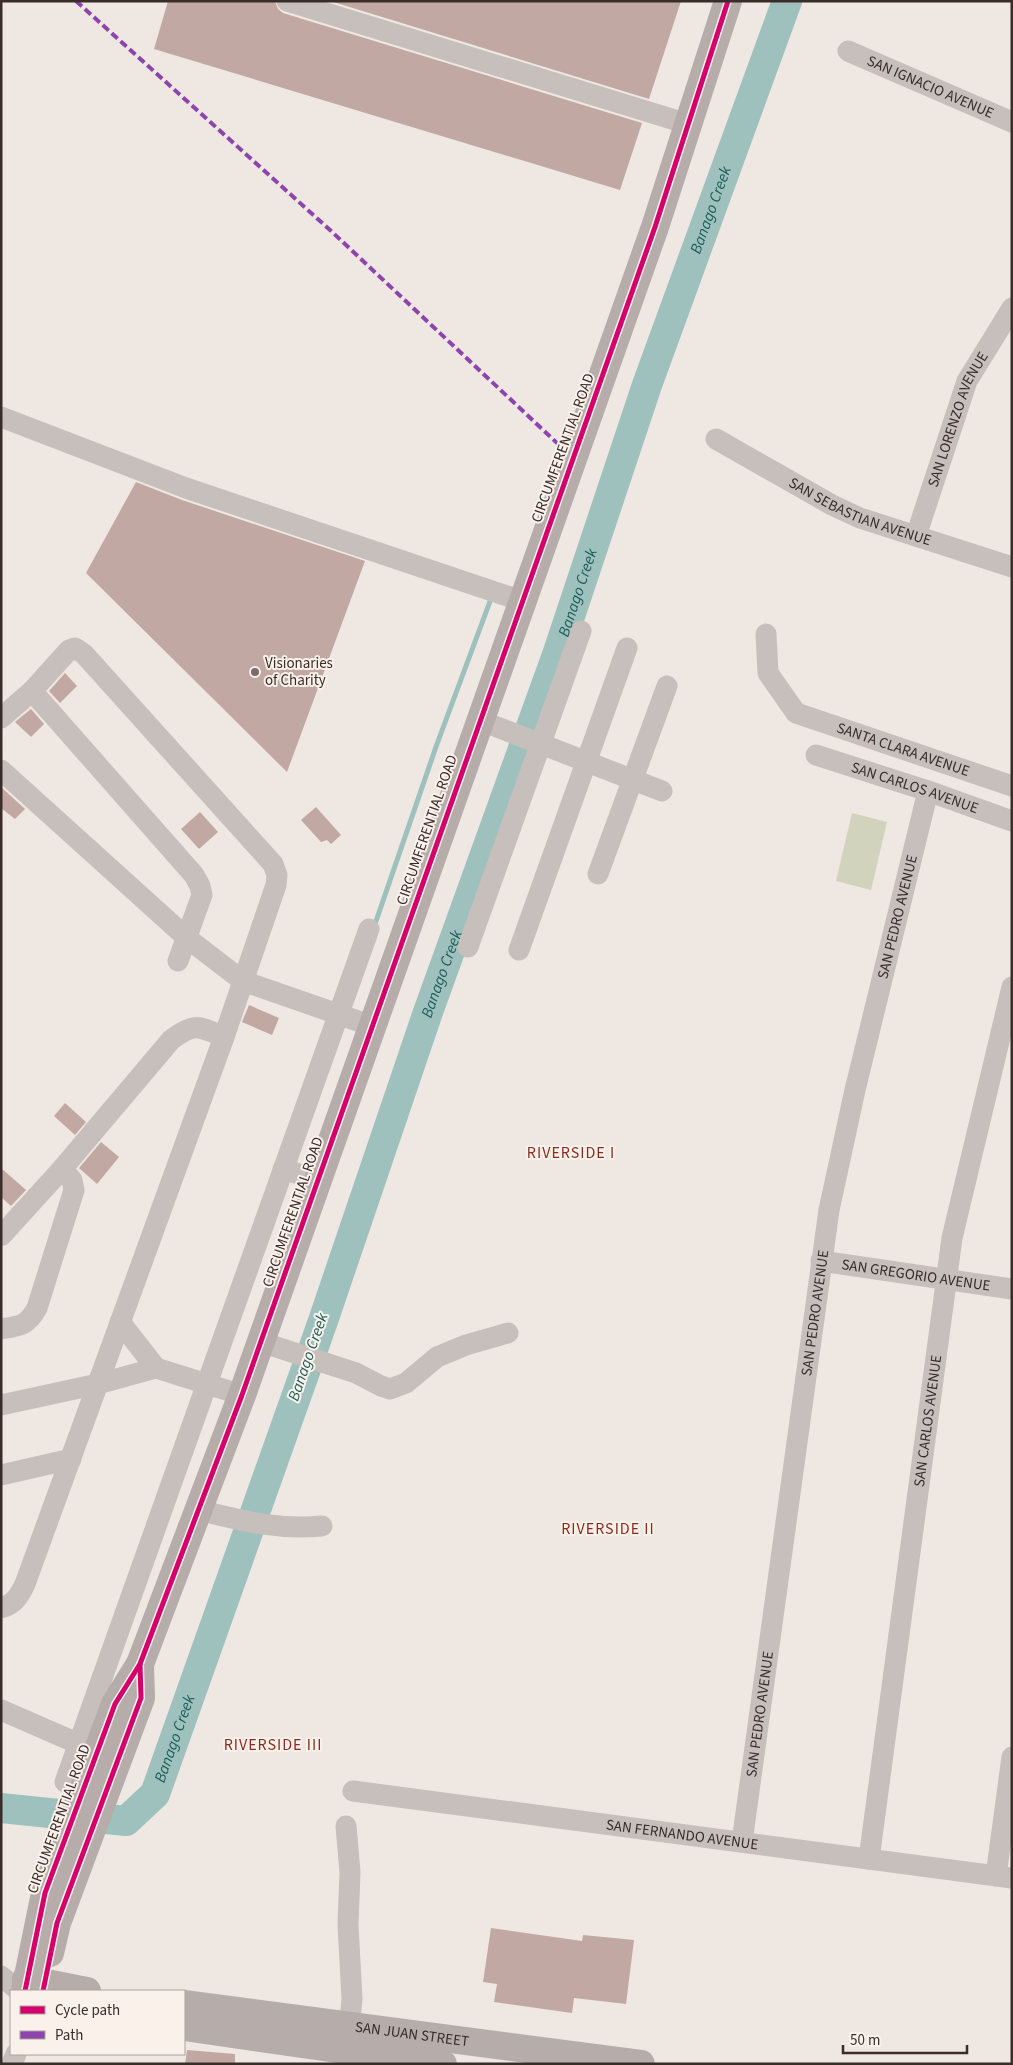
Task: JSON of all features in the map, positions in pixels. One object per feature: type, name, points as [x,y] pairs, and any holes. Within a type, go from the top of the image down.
[{"type":"main road","name":"CIRCUMFERENTIAL ROAD","points":[[23,1984],[57,1923],[87,1781],[115,1704],[140,1664],[140,1607],[198,1510],[219,1389],[260,1342],[296,1173],[351,1019],[479,720],[655,227],[728,1]]},
{"type":"main road","points":[[23,1984],[78,1990]]},
{"type":"main road","name":"SAN JUAN STREET","points":[[185,2004],[355,2048],[642,2064]]},
{"type":"main road","name":"SAN JUAN STREET","points":[[185,2027],[355,2048],[443,2064]]},
{"type":"street","points":[[288,1],[688,124]]},
{"type":"street","name":"SAN IGNACIO AVENUE","points":[[848,51],[1012,122]]},
{"type":"street","name":"SAN LORENZO AVENUE","points":[[916,536],[967,381],[1012,308]]},
{"type":"street","points":[[1,417],[186,488],[522,601]]},
{"type":"street","name":"SAN SEBASTIAN AVENUE","points":[[716,438],[832,505],[860,518],[1012,567]]},
{"type":"street","points":[[468,947],[536,744],[581,631]]},
{"type":"street","name":"SANTA CLARA AVENUE","points":[[766,634],[768,674],[796,713],[1012,786]]},
{"type":"street","points":[[1,718],[32,691],[69,650],[75,648],[84,654],[273,864],[277,875],[276,885],[224,1038],[20,1596],[12,1605],[1,1608]]},
{"type":"street","points":[[519,950],[627,648]]},
{"type":"street","points":[[598,874],[667,686]]},
{"type":"street","points":[[32,691],[197,880],[202,895],[178,961]]},
{"type":"street","points":[[479,720],[536,744],[662,791]]},
{"type":"street","name":"SAN CARLOS AVENUE","points":[[816,754],[1012,821]]},
{"type":"street","points":[[1,770],[187,938],[243,981],[351,1019]]},
{"type":"street","name":"SAN PEDRO AVENUE","points":[[742,1842],[829,1210],[851,1108],[928,791]]},
{"type":"street","points":[[87,1781],[79,1744],[140,1607],[351,1019],[369,929]]},
{"type":"street","name":"SAN CARLOS AVENUE","points":[[869,1859],[952,1238],[1012,987]]},
{"type":"street","points":[[1,1236],[62,1169],[171,1040],[185,1030],[198,1026],[224,1038]]},
{"type":"street","points":[[1,1329],[20,1326],[30,1320],[37,1308],[74,1190],[72,1180],[62,1169]]},
{"type":"street","name":"SAN GREGORIO AVENUE","points":[[821,1261],[1012,1289]]},
{"type":"street","points":[[120,1322],[156,1368],[219,1389]]},
{"type":"street","points":[[260,1342],[356,1373],[390,1389],[406,1384],[437,1357],[466,1345],[508,1333]]},
{"type":"street","points":[[1,1405],[98,1384],[156,1368]]},
{"type":"street","points":[[1,1475],[71,1459]]},
{"type":"street","points":[[198,1510],[250,1523],[295,1528],[322,1526]]},
{"type":"street","points":[[1,1710],[79,1744]]},
{"type":"street","points":[[1004,1877],[1012,1757]]},
{"type":"street","name":"SAN FERNANDO AVENUE","points":[[353,1791],[1004,1877]]},
{"type":"street","points":[[346,1826],[350,1872],[348,1925],[355,2048]]},
{"type":"green space","points":[[852,813],[887,822],[871,890],[836,881]]},
{"type":"building","points":[[168,1],[275,1],[278,9],[283,13],[642,123],[620,190],[154,49]]},
{"type":"building","points":[[330,1],[681,1],[649,99]]},
{"type":"building","name":"Visionaries of Charity","points":[[136,482],[182,500],[365,561],[287,772],[86,573]]},
{"type":"building","points":[[65,673],[77,686],[60,703],[49,691]]},
{"type":"building","points":[[31,709],[44,724],[31,737],[15,722]]},
{"type":"building","points":[[1,787],[25,809],[15,819],[1,808]]},
{"type":"building","points":[[316,807],[341,835],[331,844],[327,840],[321,842],[301,820]]},
{"type":"building","points":[[200,812],[218,832],[199,849],[181,829]]},
{"type":"building","points":[[249,1005],[279,1018],[272,1035],[242,1022]]},
{"type":"building","points":[[65,1103],[86,1122],[75,1135],[54,1116]]},
{"type":"building","points":[[101,1142],[119,1157],[97,1184],[79,1168]]},
{"type":"building","points":[[1,1168],[26,1190],[11,1206],[1,1197]]},
{"type":"building","points":[[491,1928],[582,1941],[583,1935],[634,1940],[626,2004],[574,1998],[572,2013],[494,2002],[497,1984],[483,1982]]},
{"type":"building","points":[[187,2050],[235,2054],[235,2064],[185,2064]]},
{"type":"waterway","name":"Banago Creek","points":[[1,1808],[126,1821],[155,1794],[323,1321],[428,1012],[558,652],[647,385],[787,1]]},
{"type":"waterway","points":[[374,927],[437,744],[492,596]]},
{"type":"waterway","points":[[58,1815],[68,1787]]},
{"type":"marked path","points":[[76,1],[330,230],[573,458]]},
{"type":"cycle path","points":[[25,1990],[45,1893],[115,1704],[140,1664],[242,1395],[655,227],[728,1]]},
{"type":"cycle path","points":[[43,1990],[57,1923],[141,1698],[140,1664]]},
{"type":"place","name":"Visionaries of Charity","points":[[255,672]]},
{"type":"district","name":"RIVERSIDE I","points":[[571,1153]]},
{"type":"district","name":"RIVERSIDE II","points":[[608,1529]]},
{"type":"district","name":"RIVERSIDE III","points":[[273,1745]]}]
